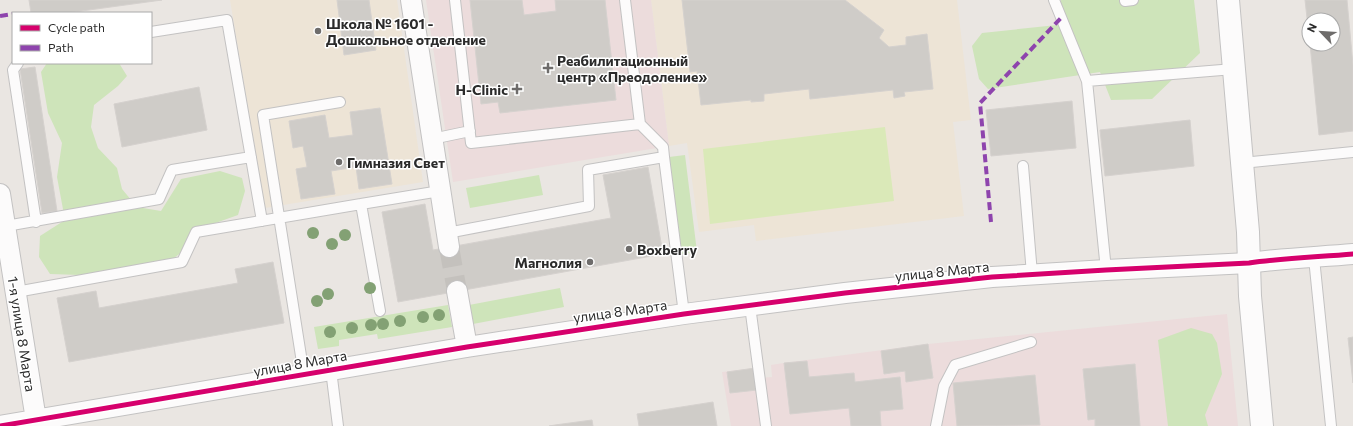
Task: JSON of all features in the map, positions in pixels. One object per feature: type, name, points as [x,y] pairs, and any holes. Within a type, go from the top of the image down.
[{"type":"street","points":[[411,0],[448,240]]},
{"type":"street","points":[[1228,0],[1248,232],[1255,350],[1262,426]]},
{"type":"street","name":"1-я улица 8 Марта","points":[[0,194],[36,423]]},
{"type":"street","name":"улица 8 Марта","points":[[0,426],[36,423],[467,347],[684,314],[992,277],[1250,263],[1353,254]]},
{"type":"street","points":[[457,291],[467,347]]},
{"type":"lane","points":[[455,0],[471,143],[640,124]]},
{"type":"lane","points":[[625,0],[640,124],[663,147],[684,314]]},
{"type":"lane","points":[[1054,0],[1087,81],[1106,270]]},
{"type":"lane","points":[[152,32],[228,20],[262,221]]},
{"type":"lane","points":[[17,64],[13,70],[36,222]]},
{"type":"lane","points":[[1087,81],[1234,69]]},
{"type":"lane","points":[[304,375],[263,115],[340,102]]},
{"type":"lane","points":[[432,139],[470,131]]},
{"type":"lane","points":[[1242,163],[1353,152]]},
{"type":"lane","points":[[6,226],[36,222],[159,199],[172,170],[251,157]]},
{"type":"lane","points":[[448,240],[589,206],[588,170],[664,157]]},
{"type":"lane","points":[[1022,166],[1032,274]]},
{"type":"lane","points":[[16,292],[182,262],[196,232],[440,191]]},
{"type":"lane","points":[[361,204],[380,311]]},
{"type":"lane","points":[[1314,258],[1331,426]]},
{"type":"lane","points":[[750,306],[766,426]]},
{"type":"lane","points":[[936,426],[944,386],[955,365],[1031,342]]},
{"type":"lane","points":[[331,370],[338,426]]},
{"type":"shaded area","points":[[230,0],[397,0],[423,182],[265,208]]},
{"type":"shaded area","name":"Реабилитационный центр «Преодоление»","points":[[426,0],[651,0],[669,146],[453,182]]},
{"type":"shaded area","points":[[651,0],[957,0],[971,120],[953,122],[964,216],[756,241],[754,225],[699,232],[687,143],[669,146]]},
{"type":"shaded area","points":[[1227,314],[1238,426],[731,426],[722,372],[755,368],[756,378],[772,377],[771,365],[784,363],[928,344]]},
{"type":"green space","points":[[1061,0],[1194,0],[1200,53],[1152,99],[1111,100],[1100,72],[988,89],[979,79],[972,46],[982,33],[1057,25]]},
{"type":"green space","points":[[46,64],[120,64],[127,76],[118,86],[94,105],[91,127],[98,148],[117,168],[122,189],[137,207],[161,211],[181,179],[220,171],[242,178],[245,191],[238,215],[193,231],[185,250],[164,265],[80,275],[50,274],[39,257],[40,236],[65,220],[57,177],[62,143],[48,113],[41,72]]},
{"type":"green space","points":[[885,127],[894,201],[710,224],[703,149]]},
{"type":"green space","points":[[685,155],[697,252],[682,254],[669,157]]},
{"type":"green space","points":[[539,175],[543,195],[470,208],[466,188]]},
{"type":"green space","points":[[560,288],[564,307],[473,324],[469,305]]},
{"type":"green space","points":[[448,305],[452,327],[378,339],[377,334],[339,340],[339,346],[318,349],[314,327]]},
{"type":"green space","points":[[1191,328],[1212,334],[1217,343],[1222,374],[1205,415],[1208,426],[1168,426],[1158,340]]},
{"type":"building","points":[[29,0],[162,0],[74,12],[31,12]]},
{"type":"building","points":[[337,0],[369,0],[376,50],[344,55]]},
{"type":"building","points":[[470,0],[522,0],[524,15],[556,11],[555,0],[605,0],[616,100],[500,113],[498,102],[481,104]]},
{"type":"building","points":[[682,0],[845,0],[884,30],[879,38],[889,47],[906,45],[906,37],[927,34],[933,89],[904,92],[905,96],[894,98],[893,90],[810,99],[809,89],[764,94],[764,101],[751,102],[751,100],[701,105],[697,71],[690,72]]},
{"type":"building","points":[[1305,0],[1347,0],[1353,65],[1353,131],[1319,135],[1311,52],[1341,52],[1341,12],[1306,12]]},
{"type":"building","points":[[35,67],[57,211],[42,213],[20,69]]},
{"type":"building","points":[[199,87],[207,130],[122,147],[114,104]]},
{"type":"building","points":[[1072,101],[1076,148],[991,156],[986,110]]},
{"type":"building","points":[[380,108],[392,184],[359,189],[356,167],[331,171],[335,194],[301,199],[296,169],[307,167],[303,146],[293,148],[289,121],[325,115],[329,138],[353,135],[350,112]]},
{"type":"building","points":[[1190,120],[1194,166],[1105,176],[1100,130]]},
{"type":"building","points":[[648,167],[663,254],[398,302],[382,212],[425,204],[433,250],[611,218],[603,175]]},
{"type":"building","points":[[273,262],[284,323],[69,362],[57,298],[96,291],[99,308],[238,283],[235,269]]},
{"type":"building","points":[[1353,337],[1353,383],[1348,338]]},
{"type":"building","points":[[928,344],[933,378],[906,382],[905,371],[884,374],[881,351]]},
{"type":"building","points":[[807,361],[809,377],[854,373],[855,382],[900,377],[903,409],[880,411],[881,426],[851,426],[849,408],[790,414],[784,363]]},
{"type":"building","points":[[1135,364],[1140,426],[1095,426],[1095,419],[1088,420],[1083,369]]},
{"type":"building","points":[[755,368],[757,390],[730,393],[727,372]]},
{"type":"building","points":[[1035,375],[1040,425],[957,426],[953,383]]},
{"type":"building","points":[[713,402],[717,426],[639,426],[637,414]]},
{"type":"building","points":[[592,420],[593,426],[549,426],[555,425]]},
{"type":"tunnel","points":[[449,247],[457,291]]},
{"type":"marked path","points":[[0,16],[12,14]]},
{"type":"marked path","points":[[991,222],[980,103],[1061,18]]},
{"type":"cycle path","points":[[0,426],[467,347],[684,314],[845,293],[992,277],[1249,263],[1353,254]]},
{"type":"place","name":"Школа № 1601 - Дошкольное отделение","points":[[318,31]]},
{"type":"place","name":"Реабилитационный центр «Преодоление»","points":[[548,68]]},
{"type":"place","name":"H-Clinic","points":[[517,89]]},
{"type":"place","name":"Гимназия Свет","points":[[339,162]]},
{"type":"place","name":"Boxberry","points":[[629,249]]},
{"type":"place","name":"Магнолия","points":[[590,262]]}]
